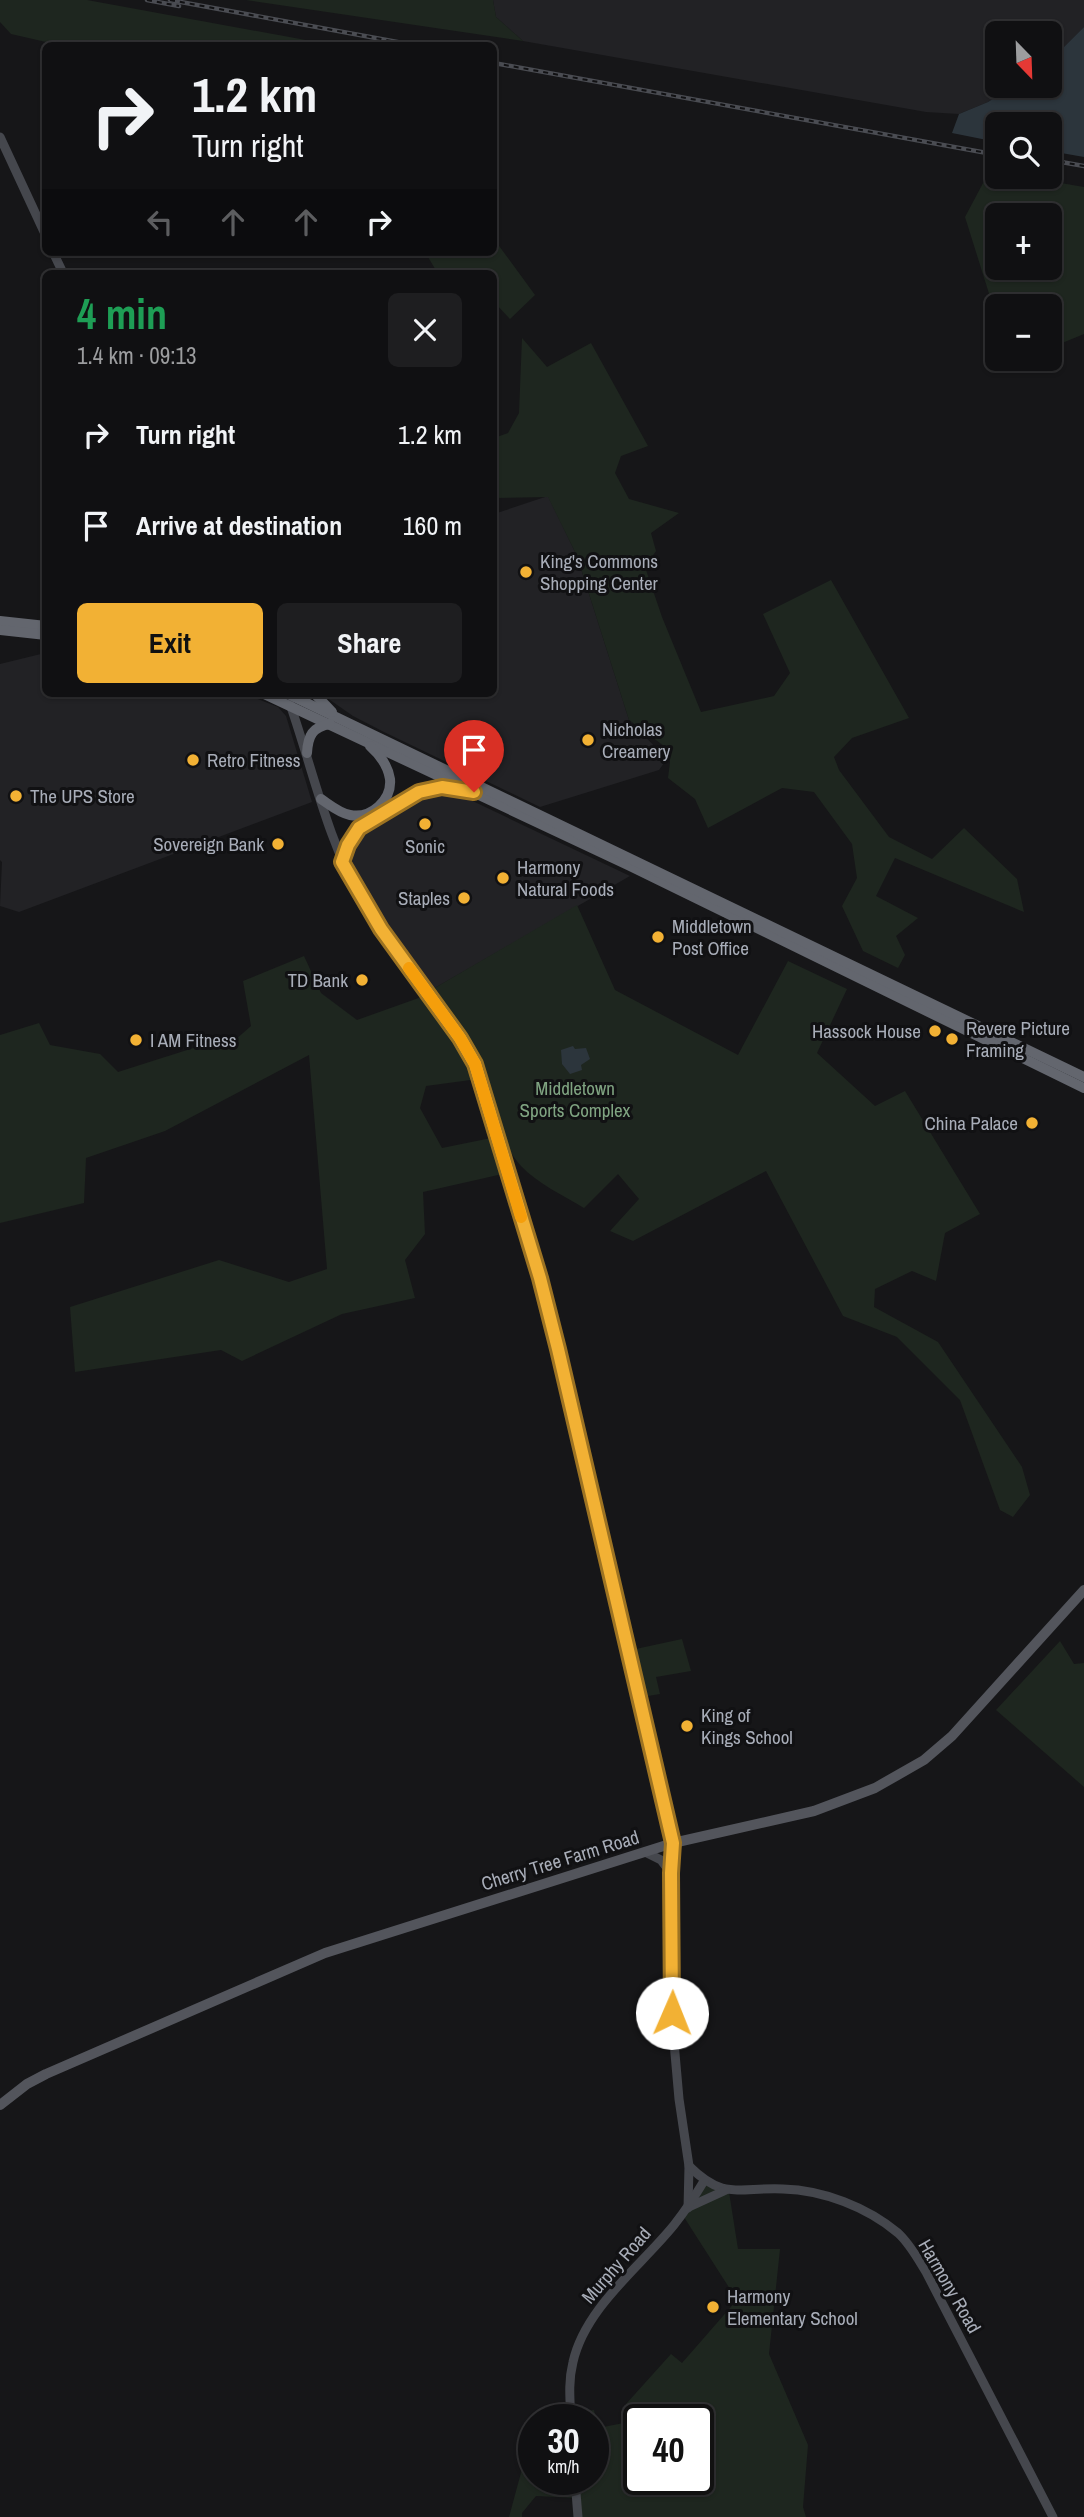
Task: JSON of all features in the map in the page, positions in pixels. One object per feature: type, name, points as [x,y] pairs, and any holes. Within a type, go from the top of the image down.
[{"type":"highway","points":[[0,621],[42,626]]},
{"type":"highway","points":[[0,630],[42,635]]},
{"type":"highway","points":[[271,697],[334,720],[362,739],[1084,1088]]},
{"type":"highway","points":[[293,697],[334,720],[1084,1077]]},
{"type":"highway","points":[[317,697],[334,720]]},
{"type":"highway","points":[[307,753],[307,741],[312,733],[318,727],[334,720]]},
{"type":"highway","points":[[321,799],[350,815],[370,813],[382,804],[389,791],[388,773],[380,756],[362,739]]},
{"type":"highway","points":[[342,862],[348,845],[359,828],[419,792],[442,787],[474,792]]},
{"type":"main road","name":"Cherry Tree Farm Road","points":[[0,2105],[27,2084],[47,2074],[317,1956],[673,1843],[814,1811],[862,1794],[909,1769],[957,1731],[1084,1590]]},
{"type":"street","points":[[0,137],[42,227]]},
{"type":"street","points":[[287,697],[342,862],[381,929],[460,1038],[475,1064],[540,1278],[673,1843],[673,2031],[678,2099],[688,2166],[688,2208],[726,2190]]},
{"type":"street","points":[[645,1852],[661,1860],[671,1873]]},
{"type":"street","name":"Harmony Road","points":[[688,2166],[704,2181],[726,2190],[785,2189],[819,2194],[856,2208],[898,2233],[926,2272],[1054,2517]]},
{"type":"street","name":"Murphy Road","points":[[570,2404],[570,2375],[577,2348],[587,2326],[605,2301],[688,2208],[704,2181]]},
{"type":"street","points":[[576,2495],[578,2517]]},
{"type":"shaded area","points":[[493,0],[1084,0],[1084,27],[1062,49],[1062,21],[985,21],[985,98],[994,98],[959,114],[926,112],[523,41],[496,17]]},
{"type":"shaded area","points":[[1084,27],[1084,157],[1062,153],[1062,112],[985,112],[985,140],[952,133],[959,114],[994,98],[1062,98],[1062,49]]},
{"type":"shaded area","name":"King's Commons Shopping Center","points":[[548,496],[577,556],[629,720],[661,753],[664,763],[659,770],[540,807],[384,732],[353,716],[326,697],[497,697],[497,513]]},
{"type":"shaded area","points":[[42,654],[42,697],[253,697],[278,707],[286,716],[312,802],[19,912],[0,906],[0,664]]},
{"type":"shaded area","points":[[449,791],[462,796],[630,876],[433,989],[382,920],[351,859],[351,850],[363,830],[424,795]]},
{"type":"shaded area","points":[[573,1046],[575,1049],[586,1048],[590,1059],[581,1065],[582,1070],[570,1074],[562,1064],[561,1050]]},
{"type":"green space","points":[[0,0],[87,0],[317,42],[46,42],[11,34],[0,22]]},
{"type":"green space","points":[[246,0],[493,0],[496,17],[523,41]]},
{"type":"green space","points":[[985,179],[985,189],[1062,189],[1062,183],[1084,187],[1084,334],[1062,343],[1062,294],[989,294],[965,217]]},
{"type":"green space","points":[[497,243],[535,295],[510,319],[497,305],[497,270],[436,270],[427,256],[497,256]]},
{"type":"green space","points":[[522,338],[547,367],[591,343],[648,446],[621,456],[615,473],[629,499],[679,513],[651,533],[656,551],[645,567],[662,617],[701,712],[774,696],[790,673],[763,614],[831,580],[909,718],[852,738],[834,757],[839,770],[889,837],[932,859],[964,828],[1017,879],[1024,912],[895,858],[876,896],[918,918],[896,936],[905,955],[898,968],[863,951],[842,906],[857,878],[852,844],[814,792],[782,788],[708,828],[695,799],[668,778],[670,762],[664,746],[629,720],[577,556],[548,497],[497,498],[497,437],[508,433],[519,413]]},
{"type":"green space","name":"Middletown Sports Complex","points":[[577,905],[615,990],[738,1055],[788,961],[847,989],[817,1053],[875,1106],[905,1091],[980,1214],[945,1233],[936,1281],[912,1271],[875,1289],[874,1307],[938,1342],[1022,1467],[1030,1495],[1013,1517],[1000,1510],[960,1400],[897,1337],[843,1316],[766,1171],[633,1241],[610,1231],[639,1199],[618,1174],[584,1208],[535,1178],[513,1155],[501,1131],[477,1056],[433,989]]},
{"type":"green space","points":[[304,956],[321,993],[357,1020],[427,995],[473,1062],[478,1079],[426,1086],[420,1108],[442,1148],[496,1137],[507,1173],[423,1192],[425,1234],[405,1260],[415,1298],[342,1314],[242,1361],[221,1350],[75,1372],[70,1307],[219,1260],[289,1282],[327,1269],[309,1055],[165,1131],[86,1158],[84,1203],[0,1223],[0,1035],[39,1023],[50,1045],[100,1054],[118,1072],[209,1043],[235,1040],[251,1026],[243,981]]},
{"type":"green space","points":[[682,1639],[691,1671],[656,1677],[660,1694],[642,1697],[639,1682],[631,1684],[626,1662],[634,1660],[631,1650]]},
{"type":"green space","points":[[1060,1641],[1074,1664],[1084,1663],[1084,1787],[996,1710]]},
{"type":"green space","points":[[702,2182],[729,2192],[738,2249],[780,2249],[769,2354],[808,2445],[803,2507],[806,2517],[576,2517],[575,2498],[536,2496],[522,2513],[522,2517],[509,2517],[518,2484],[518,2495],[609,2495],[609,2426],[623,2423],[623,2495],[714,2495],[714,2404],[626,2404],[671,2354],[682,2363],[737,2300],[682,2214]]},
{"type":"railway","points":[[147,0],[179,6]]},
{"type":"railway","points":[[170,0],[397,42]]},
{"type":"railway","points":[[497,64],[985,153]]},
{"type":"railway","points":[[1062,162],[1084,166]]},
{"type":"slow traffic","points":[[409,968],[460,1038],[475,1064],[521,1217]]},
{"type":"place","name":"King's Commons Shopping Center","points":[[526,572]]},
{"type":"place","name":"Nicholas Creamery","points":[[588,740]]},
{"type":"place","name":"Retro Fitness","points":[[193,760]]},
{"type":"place","name":"The UPS Store","points":[[16,796]]},
{"type":"place","name":"Sonic","points":[[425,824]]},
{"type":"place","name":"Sovereign Bank","points":[[278,844]]},
{"type":"place","name":"Harmony Natural Foods","points":[[503,878]]},
{"type":"place","name":"Staples","points":[[464,898]]},
{"type":"place","name":"Middletown Post Office","points":[[658,937]]},
{"type":"place","name":"TD Bank","points":[[362,980]]},
{"type":"place","name":"Hassock House","points":[[935,1031]]},
{"type":"place","name":"Revere Picture Framing","points":[[952,1039]]},
{"type":"place","name":"I AM Fitness","points":[[136,1040]]},
{"type":"place","name":"China Palace","points":[[1032,1123]]},
{"type":"place","name":"King of Kings School","points":[[687,1726]]},
{"type":"place","name":"Harmony Elementary School","points":[[713,2307]]},
{"type":"route","points":[[474,792],[442,787],[419,792],[359,828],[348,845],[342,862],[381,929],[460,1038],[475,1064],[540,1278],[673,1843],[672,2013]]}]
